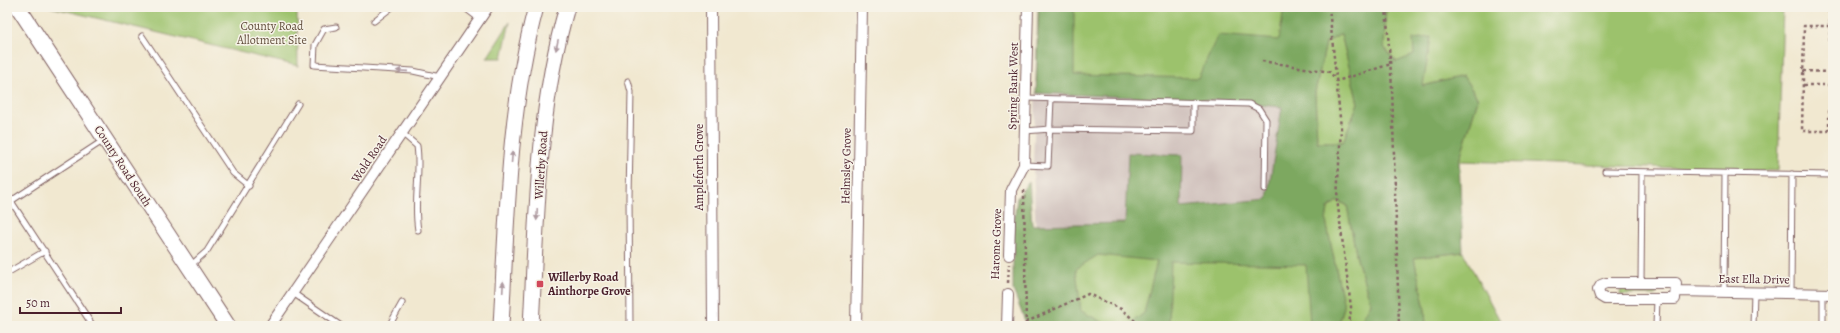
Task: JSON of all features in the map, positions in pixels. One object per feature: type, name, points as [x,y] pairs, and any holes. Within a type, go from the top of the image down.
[{"type":"street","name":"County Road South","points":[[18,7],[228,326]]},
{"type":"street","points":[[468,7],[481,17]]},
{"type":"street","name":"Wold Road","points":[[270,326],[488,7]]},
{"type":"street","points":[[501,326],[517,103],[528,35],[536,7]]},
{"type":"street","name":"Willerby Road","points":[[531,326],[545,111],[557,43],[567,7]]},
{"type":"street","name":"Ampleforth Grove","points":[[711,7],[713,326]]},
{"type":"street","name":"Helmsley Grove","points":[[856,326],[862,7]]},
{"type":"street","name":"Spring Bank West","points":[[1024,165],[1028,7]]},
{"type":"street","name":"Harome Grove","points":[[1009,255],[1011,190],[1024,165]]},
{"type":"street","name":"East Ella Drive","points":[[1606,283],[1641,283],[1676,284],[1675,299],[1605,298],[1600,296],[1598,290],[1601,285],[1606,283]]},
{"type":"street","name":"East Ella Drive","points":[[1676,291],[1828,294]]},
{"type":"street","name":"Harome Grove","points":[[1007,326],[1008,294]]},
{"type":"lane","points":[[374,21],[392,7]]},
{"type":"lane","points":[[336,27],[324,29],[315,45],[314,65],[413,71],[441,77]]},
{"type":"lane","points":[[142,36],[233,173],[249,186]]},
{"type":"lane","points":[[628,81],[631,92],[629,227],[630,326]]},
{"type":"lane","points":[[1026,98],[1249,104],[1259,109],[1266,120],[1265,189]]},
{"type":"lane","points":[[1024,165],[1048,166],[1051,99]]},
{"type":"lane","points":[[1024,131],[1050,129],[1194,131],[1193,102]]},
{"type":"lane","points":[[189,266],[207,251],[249,186],[298,104]]},
{"type":"lane","points":[[402,134],[417,146],[416,218],[418,230]]},
{"type":"lane","points":[[11,201],[105,139]]},
{"type":"lane","points":[[1605,171],[1642,173],[1833,175]]},
{"type":"lane","points":[[1641,283],[1642,173]]},
{"type":"lane","points":[[1724,292],[1725,174]]},
{"type":"lane","points":[[1791,293],[1792,174]]},
{"type":"lane","points":[[7,195],[93,326]]},
{"type":"lane","points":[[7,273],[45,251]]},
{"type":"lane","points":[[1753,326],[1754,292]]},
{"type":"lane","points":[[293,293],[341,326]]},
{"type":"lane","points":[[1823,326],[1828,294]]},
{"type":"lane","points":[[1656,326],[1657,299]]},
{"type":"lane","points":[[389,326],[402,303]]},
{"type":"path","points":[[1329,7],[1341,128],[1337,199],[1351,307],[1349,326]]},
{"type":"path","points":[[1386,7],[1391,64],[1399,326]]},
{"type":"path","points":[[1829,129],[1830,10]]},
{"type":"path","points":[[1830,26],[1804,26],[1802,131],[1828,131],[1829,129],[1833,129]]},
{"type":"path","points":[[1262,61],[1330,72],[1337,81]]},
{"type":"path","points":[[1337,81],[1391,64]]},
{"type":"path","points":[[1803,71],[1829,72]]},
{"type":"path","points":[[1803,85],[1829,85]]},
{"type":"path","points":[[1024,188],[1026,326]]},
{"type":"path","name":"Harome Grove","points":[[1008,294],[1009,255]]},
{"type":"path","points":[[1026,322],[1088,294],[1121,309],[1141,326]]},
{"type":"shaded area","points":[[1303,77],[1315,249],[1036,238],[1033,165],[1036,82]]},
{"type":"green space","name":"County Road Allotment Site","points":[[50,7],[297,7],[298,66]]},
{"type":"green space","points":[[1038,7],[1298,7],[1303,77],[1036,82]]},
{"type":"green space","points":[[1039,7],[1074,7],[1074,75],[1198,78],[1218,35],[1279,40],[1284,7],[1386,7],[1384,47],[1396,62],[1414,55],[1413,39],[1431,37],[1423,86],[1463,76],[1478,99],[1459,161],[1463,252],[1414,258],[1425,310],[1426,326],[1362,326],[1362,319],[1371,304],[1357,259],[1347,205],[1337,201],[1328,208],[1326,221],[1344,307],[1338,326],[1310,326],[1306,265],[1171,262],[1169,326],[1128,326],[1144,313],[1157,261],[1098,255],[1076,269],[1081,311],[1110,326],[1027,326],[1013,290],[1013,230],[1017,198],[1029,181],[1032,225],[1125,223],[1128,153],[1182,155],[1181,207],[1267,199],[1282,107],[1207,100],[1036,93]],"holes":[[[1341,34],[1358,103],[1343,142],[1317,142],[1315,92],[1326,43]]]},
{"type":"green space","points":[[1386,7],[1783,7],[1778,171],[1459,161],[1478,99],[1463,76],[1423,86],[1414,56],[1397,62],[1384,47]]},
{"type":"green space","points":[[510,22],[502,58],[487,58]]},
{"type":"green space","points":[[1341,34],[1358,103],[1343,142],[1317,142],[1315,92],[1326,43]]},
{"type":"green space","points":[[1337,201],[1347,205],[1357,259],[1371,304],[1362,319],[1362,326],[1338,326],[1344,307],[1326,221],[1328,208]]},
{"type":"green space","points":[[1036,238],[1315,249],[1320,326],[1036,326]]},
{"type":"green space","points":[[1463,252],[1503,326],[1426,326],[1425,310],[1414,258]]},
{"type":"green space","points":[[1621,287],[1657,288],[1656,295],[1620,295]]},
{"type":"place","name":"Willerby Road Ainthorpe Grove","points":[[540,284]]}]
